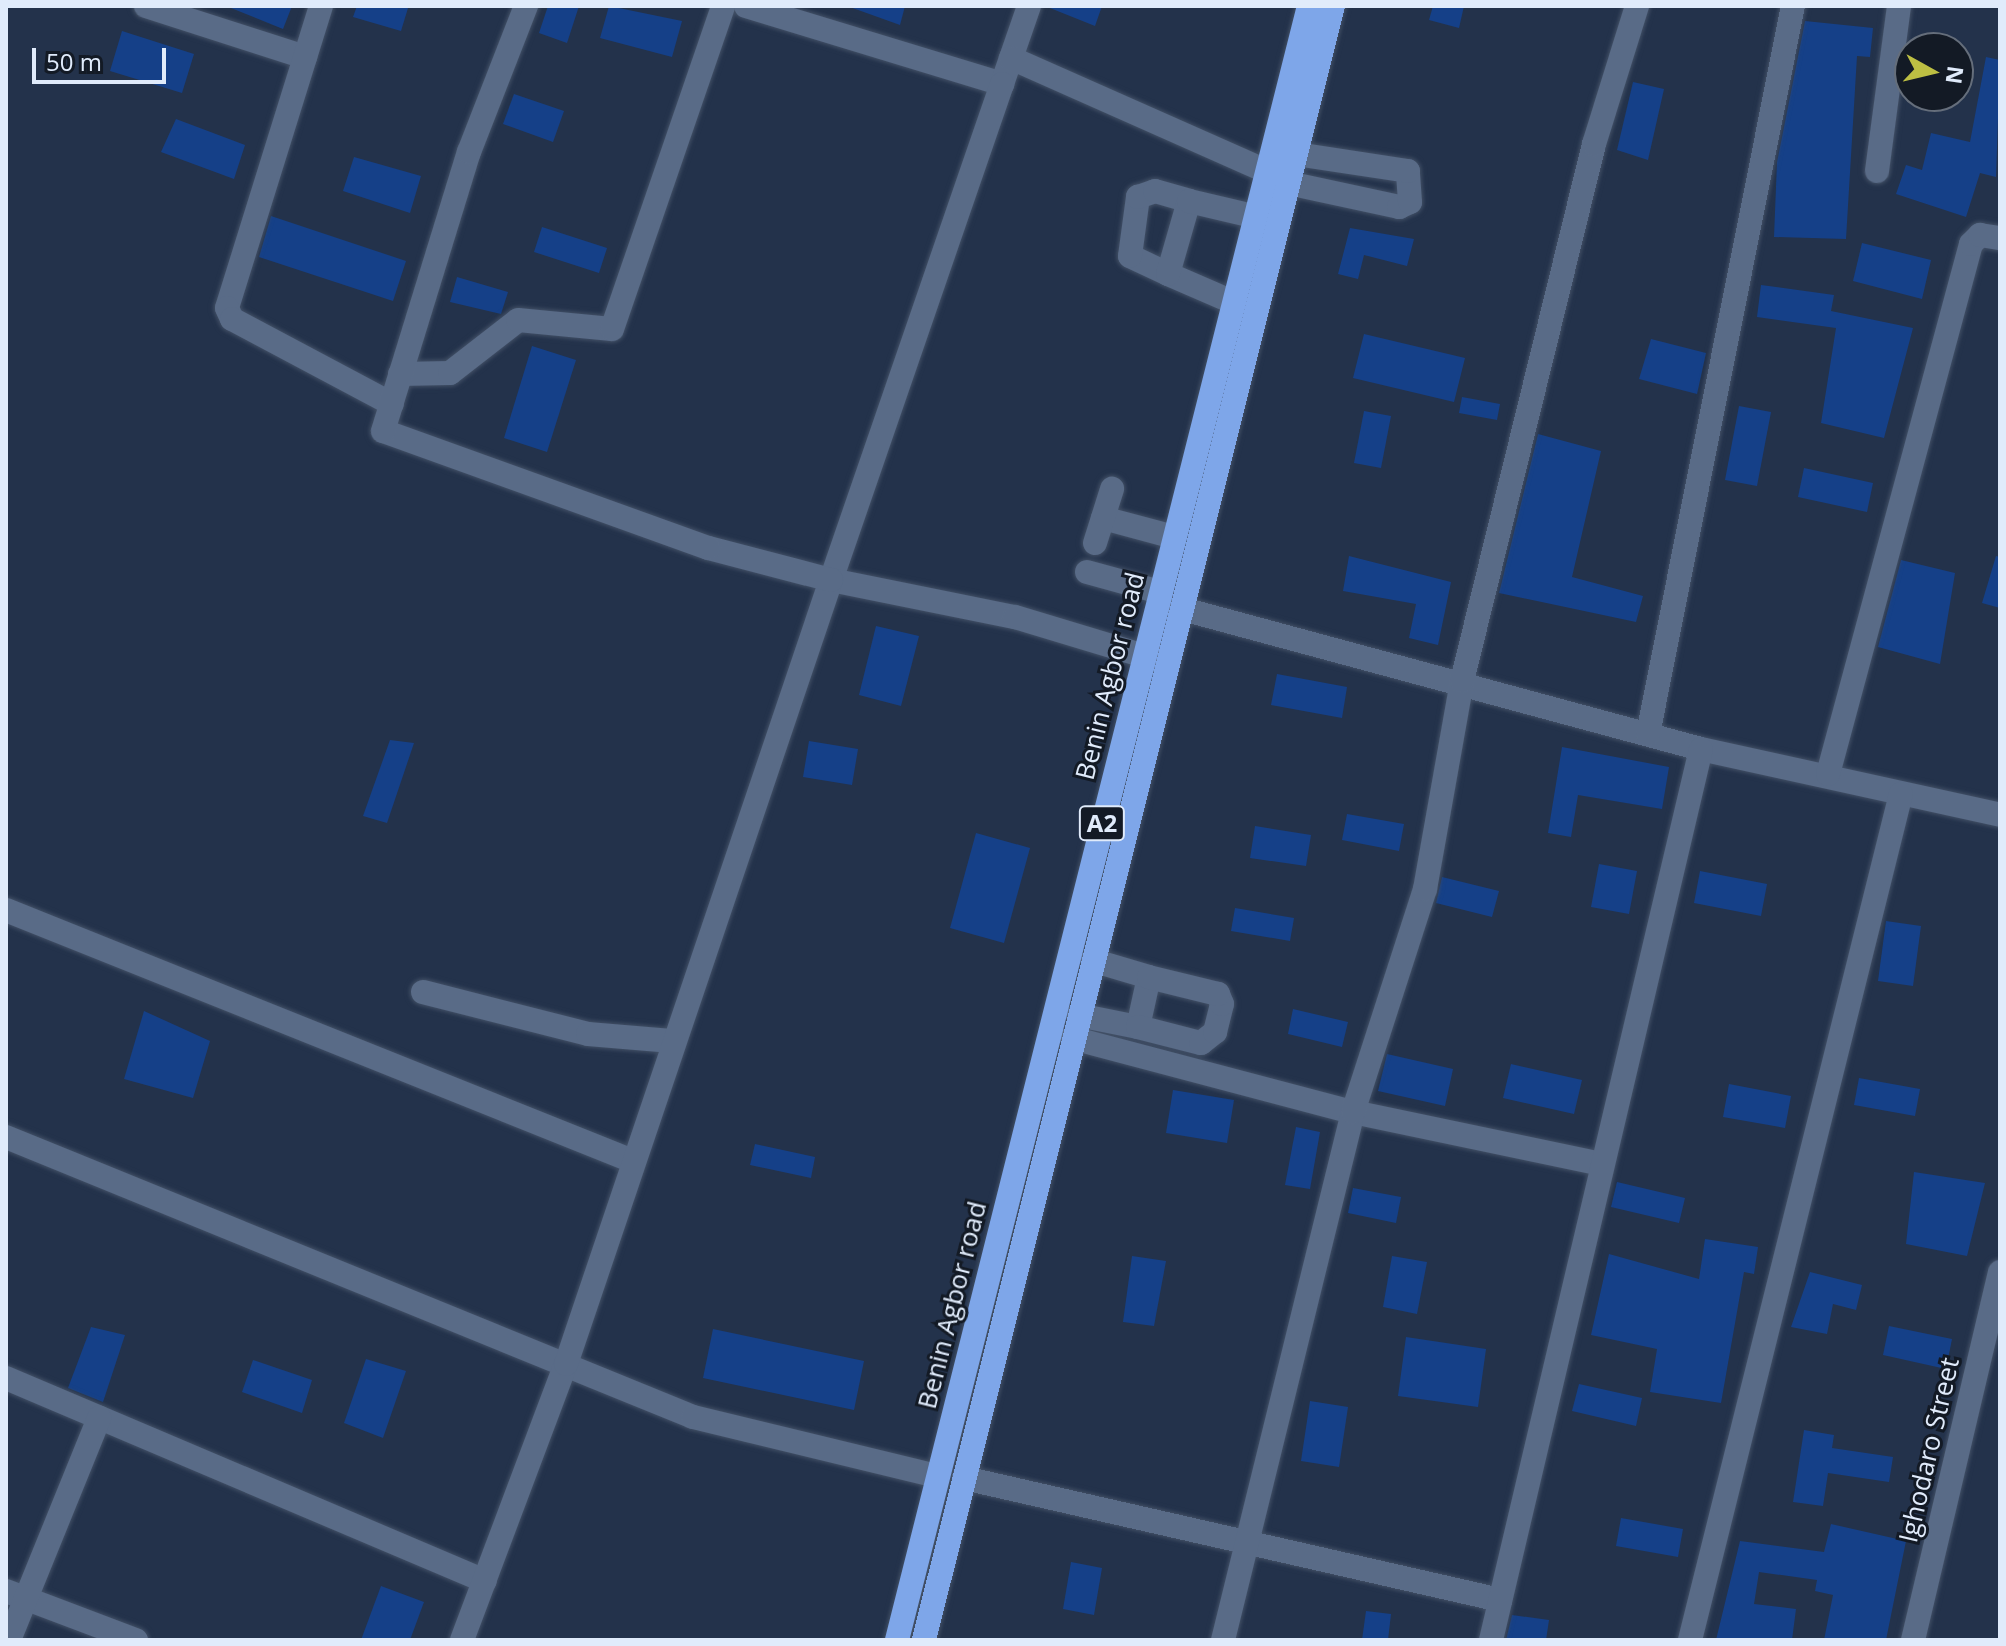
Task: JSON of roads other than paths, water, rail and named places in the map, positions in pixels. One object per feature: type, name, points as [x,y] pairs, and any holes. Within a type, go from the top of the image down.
[{"type":"highway","name":"Benin Agbor road","points":[[897,1640],[937,1476],[1155,659],[1278,178],[1309,6]]},
{"type":"highway","name":"Benin Agbor road","points":[[1170,600],[1174,537],[1257,217],[1295,154],[1333,6]]},
{"type":"highway","name":"Benin Agbor road","points":[[924,1640],[1092,960],[1155,659]]},
{"type":"street","points":[[146,6],[305,57]]},
{"type":"street","points":[[321,6],[227,308],[232,319],[392,404]]},
{"type":"street","points":[[526,6],[469,152],[383,431],[392,439],[708,548],[831,580],[1015,617],[1155,659]]},
{"type":"street","points":[[400,374],[450,373],[518,320],[612,329],[723,6]]},
{"type":"street","points":[[746,6],[1002,84]]},
{"type":"street","points":[[462,1640],[566,1364],[630,1160],[1029,6]]},
{"type":"street","points":[[1223,1640],[1242,1542],[1353,1112],[1425,889],[1462,681],[1594,144],[1637,6]]},
{"type":"street","points":[[1648,734],[1793,6]]},
{"type":"street","points":[[1877,171],[1899,6]]},
{"type":"street","points":[[1011,58],[1278,178],[1399,207],[1410,202],[1408,171],[1295,154]]},
{"type":"street","points":[[1235,303],[1130,256],[1138,197],[1155,191],[1257,217]]},
{"type":"street","points":[[1168,274],[1189,201]]},
{"type":"street","points":[[1828,774],[1971,244],[1980,235],[2000,238]]},
{"type":"street","points":[[1095,543],[1112,489]]},
{"type":"street","points":[[1103,518],[1174,537]]},
{"type":"street","points":[[1087,572],[1170,600],[1701,749],[1828,774],[1901,794],[2000,815]]},
{"type":"street","points":[[1491,1640],[1701,749]]},
{"type":"street","points":[[1690,1640],[1901,794]]},
{"type":"street","points":[[6,910],[630,1160]]},
{"type":"street","points":[[1075,1027],[1138,1027],[1201,1043],[1215,1032],[1222,1004],[1218,994],[1092,960]]},
{"type":"street","points":[[1138,1027],[1149,977]]},
{"type":"street","points":[[423,992],[588,1034],[672,1041]]},
{"type":"street","points":[[1075,1027],[1353,1112],[1602,1164]]},
{"type":"street","points":[[6,1137],[693,1417],[937,1476]]},
{"type":"street","name":"Ighodaro Street","points":[[1913,1640],[2000,1272]]},
{"type":"street","points":[[6,1378],[485,1581]]},
{"type":"street","points":[[9,1640],[15,1593],[99,1418]]},
{"type":"street","points":[[964,1478],[1500,1600]]},
{"type":"street","points":[[15,1593],[136,1640]]}]
